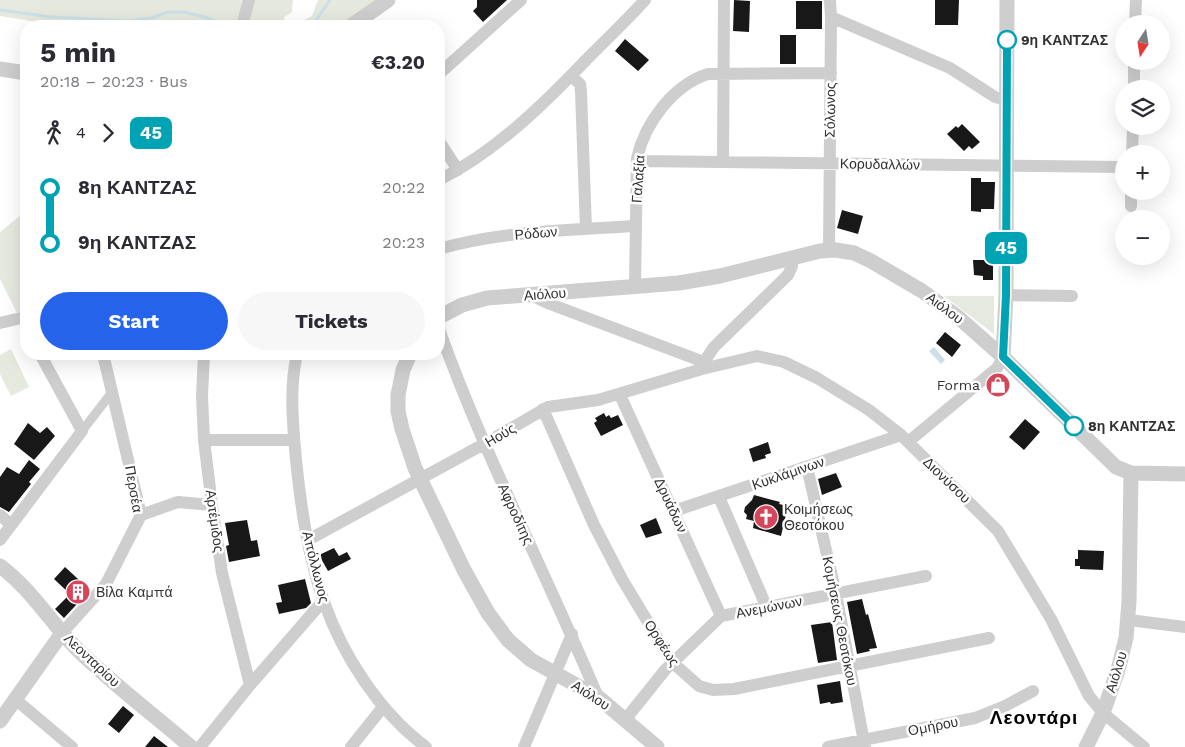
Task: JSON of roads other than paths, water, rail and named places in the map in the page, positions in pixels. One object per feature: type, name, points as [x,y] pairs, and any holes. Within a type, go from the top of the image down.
[{"type":"street","points":[[244,20],[249,0]]},
{"type":"street","points":[[363,20],[388,0]]},
{"type":"street","points":[[445,69],[521,0]]},
{"type":"street","points":[[445,177],[496,143],[553,95],[645,0]]},
{"type":"street","points":[[723,162],[724,0]]},
{"type":"street","name":"Σόλωνος","points":[[829,250],[830,0]]},
{"type":"street","points":[[904,438],[996,368],[1003,357],[1006,295],[1007,0]]},
{"type":"street","points":[[1135,15],[1136,0]]},
{"type":"street","points":[[831,17],[950,68],[995,97],[1007,100]]},
{"type":"street","points":[[0,69],[20,72]]},
{"type":"street","name":"Γαλαξία","points":[[635,287],[637,161],[647,131],[669,101],[698,78],[708,74],[830,73]]},
{"type":"street","points":[[571,76],[580,84],[581,92],[586,229]]},
{"type":"street","points":[[445,150],[458,170]]},
{"type":"street","name":"Κορυδαλλών","points":[[637,161],[1115,167]]},
{"type":"street","points":[[1131,200],[1131,206]]},
{"type":"street","name":"Ρόδων","points":[[445,248],[508,235],[635,226]]},
{"type":"street","name":"Αιόλου","points":[[445,314],[477,300],[502,296],[697,281],[829,250],[844,251],[862,256],[922,291],[958,317],[1003,357],[1116,467],[1131,474],[1129,620],[1123,651],[1103,712],[1086,747]]},
{"type":"street","points":[[530,295],[704,365],[714,347],[788,275],[792,266],[791,258]]},
{"type":"street","points":[[1006,295],[1072,296]]},
{"type":"street","points":[[0,323],[20,321]]},
{"type":"street","name":"Αφροδίτης","points":[[445,346],[456,378],[484,444],[572,634],[598,697]]},
{"type":"street","name":"Διονύσου","points":[[704,365],[758,356],[784,362],[817,378],[861,405],[904,438],[959,491],[1002,537],[1051,619],[1085,689],[1103,712],[1144,747]]},
{"type":"street","points":[[43,360],[82,431]]},
{"type":"street","name":"Περσέα","points":[[62,633],[106,584],[141,516],[105,360]]},
{"type":"street","name":"Αρτέμιδος","points":[[204,360],[202,396],[204,440],[212,505],[222,574],[250,685]]},
{"type":"street","name":"Απόλλωνος","points":[[296,360],[293,397],[294,440],[308,540],[323,601],[350,657],[383,707],[395,721],[426,747]]},
{"type":"street","name":"Αιόλου","points":[[408,360],[401,379],[398,408],[409,450],[464,570],[488,612],[508,640],[531,660],[598,697],[657,747]]},
{"type":"street","name":"Ηούς","points":[[308,540],[484,444],[543,409],[560,404],[598,400],[620,394],[704,365]]},
{"type":"street","points":[[0,540],[113,391]]},
{"type":"street","name":"Δρυάδων","points":[[620,394],[721,616]]},
{"type":"street","name":"Ορφέως","points":[[543,409],[594,525],[622,579],[672,662],[699,686],[723,691],[989,638]]},
{"type":"street","name":"Κυκλάμινων","points":[[674,511],[806,467],[904,438]]},
{"type":"street","points":[[204,440],[294,440]]},
{"type":"street","name":"Κομήσεως Θεοτόκου","points":[[806,467],[836,594],[864,744]]},
{"type":"street","points":[[1131,474],[1185,474]]},
{"type":"street","points":[[719,497],[768,608]]},
{"type":"street","points":[[141,516],[178,502],[212,505]]},
{"type":"street","points":[[0,515],[11,526]]},
{"type":"street","name":"Λεονταρίου","points":[[0,566],[19,581],[82,654],[191,747]]},
{"type":"street","name":"Ανεμώνων","points":[[625,720],[664,670],[721,616],[926,576]]},
{"type":"street","points":[[200,747],[250,685],[323,601]]},
{"type":"street","points":[[1129,620],[1185,626]]},
{"type":"street","points":[[0,721],[62,633]]},
{"type":"street","points":[[524,747],[572,634]]},
{"type":"street","name":"Ομήρου","points":[[828,747],[864,744],[983,716],[1033,691]]},
{"type":"street","points":[[15,699],[72,747]]},
{"type":"street","points":[[350,747],[383,707]]},
{"type":"waterway","points":[[316,20],[330,0]]},
{"type":"waterway","points":[[0,10],[51,17],[110,20]]},
{"type":"waterway","points":[[137,20],[152,18],[168,12],[184,12],[212,20]]},
{"type":"place","name":"9η ΚΑΝΤΖΑΣ","points":[[1007,40]]},
{"type":"place","name":"Forma","points":[[998,385]]},
{"type":"place","name":"8η ΚΑΝΤΖΑΣ","points":[[1074,426]]},
{"type":"place","name":"Κοιμήσεως Θεοτόκου","points":[[766,517]]},
{"type":"place","name":"Βίλα Καμπά","points":[[78,592]]},
{"type":"district","name":"Λεοντάρι","points":[[1034,717]]}]
